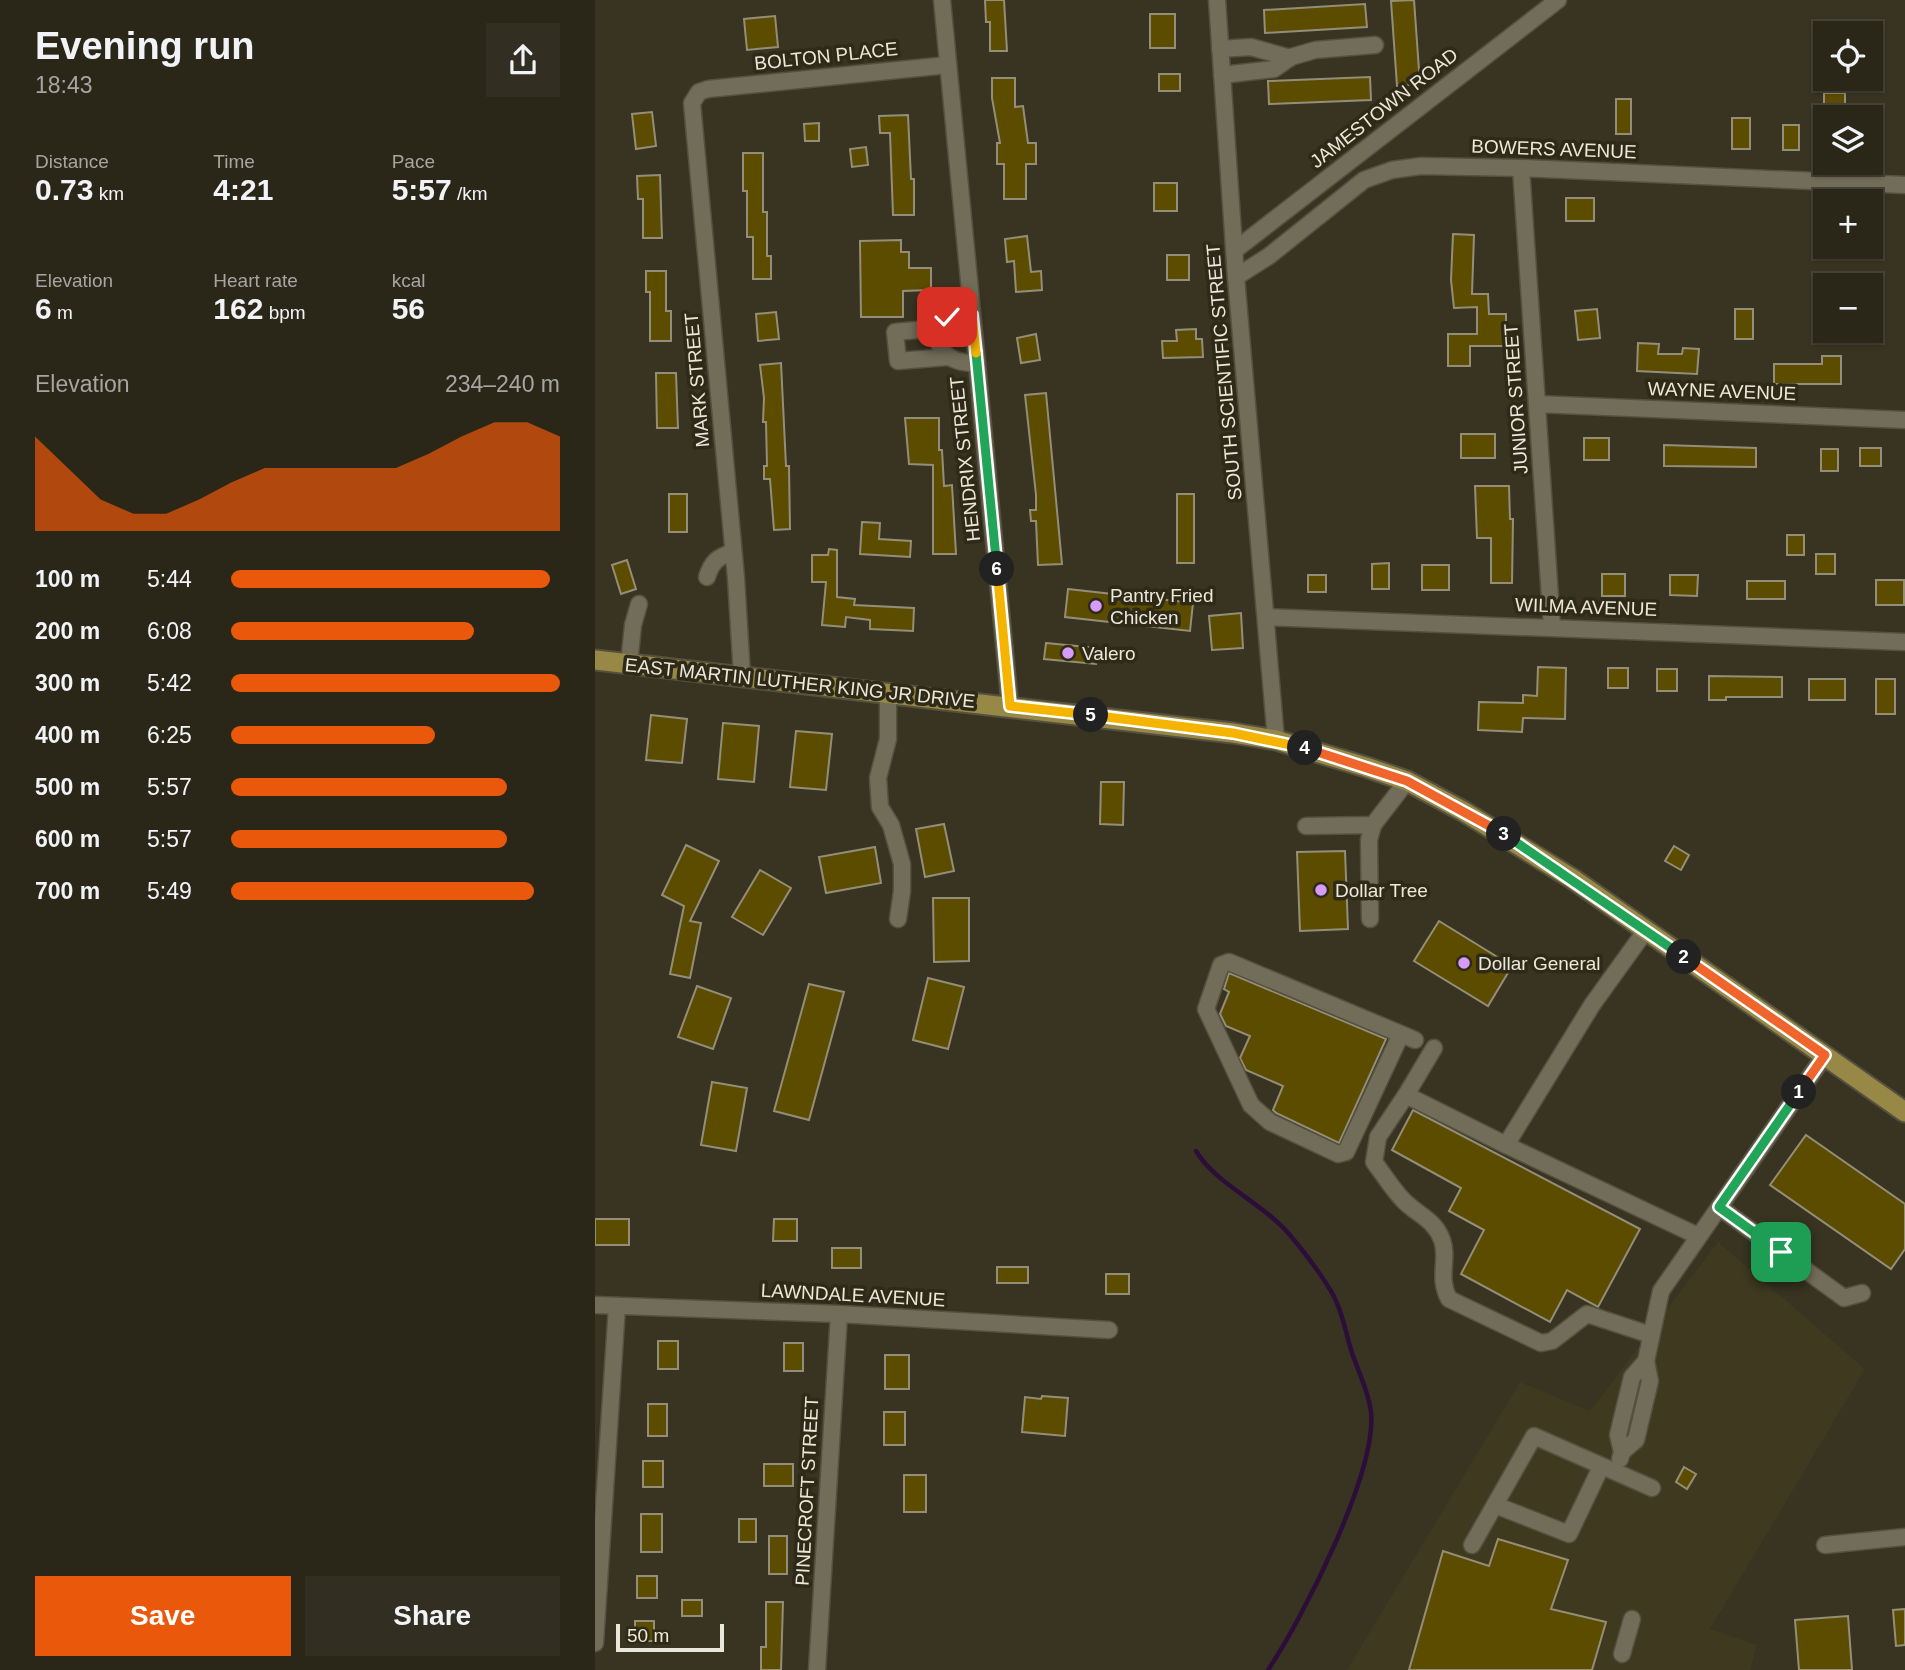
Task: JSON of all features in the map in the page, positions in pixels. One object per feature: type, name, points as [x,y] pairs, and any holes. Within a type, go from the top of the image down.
[{"type":"main road","name":"EAST MARTIN LUTHER KING JR DRIVE","points":[[595,660],[1010,706],[1276,740],[1407,781],[1501,832],[1905,1112]]},
{"type":"street","name":"HENDRIX STREET","points":[[942,0],[1010,706]]},
{"type":"street","name":"SOUTH SCIENTIFIC STREET","points":[[1217,0],[1236,277],[1276,740]]},
{"type":"street","name":"JAMESTOWN ROAD","points":[[1235,250],[1558,0]]},
{"type":"street","points":[[1222,75],[1274,69],[1290,58],[1315,50],[1375,45]]},
{"type":"street","points":[[1220,49],[1251,47],[1290,58]]},
{"type":"street","name":"BOLTON PLACE","points":[[708,89],[948,65]]},
{"type":"street","name":"MARK STREET","points":[[708,89],[699,92],[692,103],[742,676]]},
{"type":"street","name":"BOWERS AVENUE","points":[[1236,277],[1269,256],[1364,180],[1379,174],[1421,166],[1905,185]]},
{"type":"street","name":"JUNIOR STREET","points":[[1521,168],[1552,627]]},
{"type":"street","points":[[972,315],[947,317],[939,328],[941,350],[947,357],[961,364],[977,363]]},
{"type":"street","points":[[939,328],[895,332],[898,361],[947,357]]},
{"type":"street","name":"WAYNE AVENUE","points":[[1537,404],[1905,420]]},
{"type":"street","points":[[707,577],[711,565],[718,557],[733,552]]},
{"type":"street","points":[[629,664],[633,625],[639,604]]},
{"type":"street","name":"WILMA AVENUE","points":[[1266,617],[1905,642]]},
{"type":"street","points":[[888,692],[888,739],[878,778],[880,807],[891,825],[902,864],[898,919]]},
{"type":"street","points":[[1370,919],[1369,841],[1373,825],[1407,781]]},
{"type":"street","points":[[1306,826],[1373,825]]},
{"type":"street","points":[[1506,1144],[1592,1005],[1646,930]]},
{"type":"street","points":[[1229,962],[1408,1037],[1346,1152],[1338,1153],[1270,1122],[1251,1105],[1206,1009],[1221,965],[1229,962]]},
{"type":"street","points":[[1434,1048],[1378,1137],[1374,1162],[1404,1202],[1436,1226],[1444,1243],[1441,1270],[1444,1290],[1449,1299],[1541,1343],[1552,1340],[1587,1314],[1651,1335]]},
{"type":"street","points":[[1495,1505],[1569,1534],[1609,1470],[1622,1452],[1636,1440],[1650,1381],[1646,1361],[1661,1291],[1825,1055]]},
{"type":"street","points":[[1406,1095],[1698,1236]]},
{"type":"street","points":[[1719,1207],[1845,1298],[1862,1293]]},
{"type":"street","name":"LAWNDALE AVENUE","points":[[595,1305],[839,1314],[1109,1330]]},
{"type":"street","points":[[595,1643],[617,1306]]},
{"type":"street","name":"PINECROFT STREET","points":[[817,1670],[839,1314]]},
{"type":"street","points":[[1622,1452],[1618,1435],[1632,1377],[1646,1361]]},
{"type":"street","points":[[1623,1415],[1641,1420]]},
{"type":"street","points":[[1472,1545],[1534,1436],[1652,1488]]},
{"type":"street","points":[[1825,1545],[1905,1537]]},
{"type":"street","points":[[1622,1654],[1632,1619]]},
{"type":"shaded area","points":[[1718,1242],[1865,1369],[1710,1629],[1757,1645],[1750,1670],[1347,1670],[1520,1382],[1590,1411]]},
{"type":"building","points":[[985,0],[1004,0],[1007,51],[990,51],[990,22],[986,22]]},
{"type":"building","points":[[1414,0],[1420,84],[1397,86],[1391,1]]},
{"type":"building","points":[[1365,4],[1367,27],[1265,33],[1264,10]]},
{"type":"building","points":[[1150,14],[1175,14],[1175,48],[1150,48]]},
{"type":"building","points":[[775,16],[778,47],[747,50],[744,19]]},
{"type":"building","points":[[1159,74],[1180,74],[1180,91],[1159,91]]},
{"type":"building","points":[[1370,77],[1371,100],[1269,104],[1268,81]]},
{"type":"building","points":[[992,78],[1015,78],[1015,107],[1023,106],[1028,143],[1036,143],[1036,164],[1026,164],[1026,199],[1004,199],[1004,164],[997,164],[997,143],[1000,143],[992,98]]},
{"type":"building","points":[[1824,93],[1845,93],[1845,105],[1824,105]]},
{"type":"building","points":[[1616,99],[1631,99],[1631,134],[1616,134]]},
{"type":"building","points":[[652,112],[656,146],[636,149],[632,114]]},
{"type":"building","points":[[908,115],[911,179],[914,179],[914,215],[893,215],[890,133],[880,133],[879,116]]},
{"type":"building","points":[[1732,118],[1750,118],[1750,149],[1732,149]]},
{"type":"building","points":[[819,123],[819,141],[805,141],[804,124]]},
{"type":"building","points":[[1783,125],[1799,125],[1799,150],[1783,150]]},
{"type":"building","points":[[866,147],[868,165],[852,167],[850,149]]},
{"type":"building","points":[[743,153],[763,153],[763,212],[767,212],[767,256],[771,256],[771,279],[753,279],[753,237],[747,237],[747,191],[743,191]]},
{"type":"building","points":[[660,175],[662,238],[643,238],[643,199],[638,199],[637,176]]},
{"type":"building","points":[[1154,183],[1177,183],[1177,211],[1154,211]]},
{"type":"building","points":[[1566,198],[1594,198],[1594,221],[1566,221]]},
{"type":"building","points":[[1453,234],[1474,235],[1472,294],[1488,294],[1489,314],[1506,314],[1506,346],[1470,346],[1470,366],[1448,366],[1448,334],[1477,334],[1477,307],[1454,308],[1451,280]]},
{"type":"building","points":[[1027,236],[1031,272],[1041,271],[1042,290],[1016,292],[1014,261],[1007,262],[1005,239]]},
{"type":"building","points":[[901,240],[901,252],[909,252],[909,268],[931,268],[931,290],[903,291],[903,317],[861,317],[860,241]]},
{"type":"building","points":[[1167,255],[1189,255],[1189,280],[1167,280]]},
{"type":"building","points":[[646,271],[666,271],[666,311],[671,311],[671,341],[650,341],[650,292],[646,292]]},
{"type":"building","points":[[1597,309],[1600,338],[1578,340],[1575,311]]},
{"type":"building","points":[[1735,309],[1753,309],[1753,339],[1735,339]]},
{"type":"building","points":[[776,312],[779,339],[758,341],[756,314]]},
{"type":"building","points":[[1196,329],[1196,339],[1202,339],[1203,357],[1163,358],[1162,341],[1177,341],[1176,330]]},
{"type":"building","points":[[1036,334],[1040,360],[1021,363],[1017,338]]},
{"type":"building","points":[[1638,343],[1659,344],[1658,354],[1682,354],[1683,348],[1699,349],[1697,374],[1637,371]]},
{"type":"building","points":[[1822,356],[1841,356],[1841,384],[1774,384],[1774,364],[1822,364]]},
{"type":"building","points":[[781,363],[786,466],[789,466],[790,529],[774,530],[770,479],[764,479],[764,466],[767,466],[766,422],[763,422],[764,398],[760,365]]},
{"type":"building","points":[[656,373],[676,373],[678,428],[657,428]]},
{"type":"building","points":[[1046,393],[1062,564],[1038,565],[1036,521],[1031,521],[1030,510],[1036,510],[1036,495],[1025,395]]},
{"type":"building","points":[[905,418],[939,418],[939,450],[942,450],[944,486],[952,485],[956,554],[933,554],[933,465],[909,464]]},
{"type":"building","points":[[1461,434],[1495,434],[1495,458],[1461,458]]},
{"type":"building","points":[[1584,438],[1609,438],[1609,460],[1584,460]]},
{"type":"building","points":[[1664,445],[1756,448],[1756,467],[1664,466]]},
{"type":"building","points":[[1860,448],[1881,448],[1881,466],[1860,466]]},
{"type":"building","points":[[1821,449],[1838,449],[1838,471],[1821,471]]},
{"type":"building","points":[[1475,486],[1509,486],[1510,519],[1513,519],[1512,583],[1491,583],[1491,538],[1477,538]]},
{"type":"building","points":[[669,494],[687,494],[687,532],[669,532]]},
{"type":"building","points":[[1177,494],[1194,494],[1194,563],[1177,563]]},
{"type":"building","points":[[862,522],[880,523],[879,539],[911,541],[910,557],[860,554]]},
{"type":"building","points":[[1787,535],[1804,535],[1804,555],[1787,555]]},
{"type":"building","points":[[829,549],[837,550],[837,597],[855,599],[854,605],[914,608],[913,631],[870,629],[870,620],[846,617],[845,627],[822,625],[826,582],[812,582],[812,555],[828,555]]},
{"type":"building","points":[[1816,554],[1835,554],[1835,574],[1816,574]]},
{"type":"building","points":[[627,560],[636,589],[621,594],[612,565]]},
{"type":"building","points":[[1389,563],[1389,589],[1372,589],[1372,564]]},
{"type":"building","points":[[1422,565],[1449,565],[1449,590],[1422,590]]},
{"type":"building","points":[[1602,574],[1625,574],[1625,596],[1602,596]]},
{"type":"building","points":[[1308,575],[1326,575],[1326,592],[1308,592]]},
{"type":"building","points":[[1670,575],[1698,575],[1697,596],[1670,595]]},
{"type":"building","points":[[1876,580],[1904,580],[1904,605],[1876,605]]},
{"type":"building","points":[[1747,581],[1785,581],[1785,599],[1747,599]]},
{"type":"building","points":[[1068,589],[1193,603],[1190,631],[1065,617]]},
{"type":"building","points":[[1241,613],[1243,648],[1212,650],[1209,616]]},
{"type":"building","points":[[1046,643],[1097,648],[1096,664],[1044,659]]},
{"type":"building","points":[[1538,667],[1566,668],[1565,719],[1523,718],[1522,732],[1478,730],[1479,702],[1523,703],[1523,695],[1537,696]]},
{"type":"building","points":[[1608,668],[1628,668],[1628,688],[1608,688]]},
{"type":"building","points":[[1657,669],[1677,669],[1677,691],[1657,691]]},
{"type":"building","points":[[1709,676],[1782,677],[1782,697],[1726,697],[1726,700],[1709,700]]},
{"type":"building","points":[[1809,679],[1845,679],[1845,700],[1809,700]]},
{"type":"building","points":[[1876,679],[1895,679],[1895,714],[1876,714]]},
{"type":"building","points":[[651,715],[687,719],[682,763],[646,760]]},
{"type":"building","points":[[723,723],[759,726],[754,782],[718,779]]},
{"type":"building","points":[[796,731],[832,734],[826,790],[790,787]]},
{"type":"building","points":[[1101,782],[1124,782],[1123,825],[1100,824]]},
{"type":"building","points":[[944,824],[954,871],[925,877],[916,829]]},
{"type":"building","points":[[686,845],[719,861],[690,921],[701,923],[690,978],[670,974],[684,906],[662,895]]},
{"type":"building","points":[[1674,846],[1689,855],[1681,870],[1665,861]]},
{"type":"building","points":[[875,847],[881,883],[826,893],[819,857]]},
{"type":"building","points":[[1345,851],[1348,929],[1300,931],[1297,852]]},
{"type":"building","points":[[760,870],[791,888],[763,935],[732,917]]},
{"type":"building","points":[[933,898],[969,898],[969,961],[934,962]]},
{"type":"building","points":[[1439,921],[1512,966],[1488,1006],[1414,961]]},
{"type":"building","points":[[1229,973],[1386,1039],[1339,1143],[1276,1113],[1273,1110],[1283,1086],[1246,1070],[1240,1058],[1250,1036],[1226,1026],[1220,1014],[1229,992],[1224,989]]},
{"type":"building","points":[[928,978],[964,987],[948,1049],[913,1040]]},
{"type":"building","points":[[809,984],[844,992],[809,1120],[774,1111]]},
{"type":"building","points":[[697,986],[731,998],[713,1049],[678,1037]]},
{"type":"building","points":[[712,1082],[747,1088],[736,1151],[701,1145]]},
{"type":"building","points":[[1413,1110],[1640,1229],[1598,1307],[1567,1290],[1550,1322],[1461,1274],[1484,1230],[1449,1211],[1461,1188],[1392,1150]]},
{"type":"building","points":[[1806,1135],[1905,1204],[1905,1249],[1891,1269],[1770,1185]]},
{"type":"building","points":[[595,1219],[629,1219],[629,1245],[595,1245]]},
{"type":"building","points":[[774,1219],[797,1219],[797,1241],[773,1241]]},
{"type":"building","points":[[832,1248],[861,1248],[861,1268],[832,1268]]},
{"type":"building","points":[[997,1267],[1028,1267],[1028,1283],[997,1283]]},
{"type":"building","points":[[1106,1274],[1129,1274],[1129,1294],[1106,1294]]},
{"type":"building","points":[[658,1341],[678,1341],[678,1369],[658,1369]]},
{"type":"building","points":[[784,1343],[803,1343],[803,1371],[784,1371]]},
{"type":"building","points":[[885,1355],[909,1355],[909,1389],[885,1389]]},
{"type":"building","points":[[1042,1396],[1068,1398],[1065,1436],[1022,1432],[1025,1397],[1041,1399]]},
{"type":"building","points":[[648,1404],[667,1404],[667,1436],[648,1436]]},
{"type":"building","points":[[884,1412],[905,1412],[905,1445],[884,1445]]},
{"type":"building","points":[[643,1461],[663,1461],[663,1487],[643,1487]]},
{"type":"building","points":[[764,1464],[793,1464],[793,1486],[764,1486]]},
{"type":"building","points":[[1684,1467],[1696,1474],[1687,1489],[1676,1482]]},
{"type":"building","points":[[904,1475],[926,1475],[926,1512],[904,1512]]},
{"type":"building","points":[[641,1514],[662,1514],[662,1552],[641,1552]]},
{"type":"building","points":[[739,1519],[756,1519],[756,1542],[739,1542]]},
{"type":"building","points":[[769,1536],[787,1536],[787,1574],[769,1574]]},
{"type":"building","points":[[1498,1539],[1568,1560],[1551,1609],[1606,1622],[1592,1670],[1409,1670],[1443,1551],[1489,1566]]},
{"type":"building","points":[[637,1576],[657,1576],[657,1598],[637,1598]]},
{"type":"building","points":[[682,1600],[702,1600],[702,1616],[682,1616]]},
{"type":"building","points":[[766,1602],[783,1602],[781,1670],[761,1670],[761,1647],[766,1647]]},
{"type":"building","points":[[1905,1609],[1905,1645],[1896,1646],[1893,1610]]},
{"type":"building","points":[[1848,1616],[1852,1670],[1799,1670],[1795,1620]]},
{"type":"building","points":[[635,1621],[654,1621],[654,1641],[635,1641]]},
{"type":"waterway","points":[[1196,1151],[1216,1174],[1283,1228],[1323,1279],[1339,1308],[1371,1412],[1370,1438],[1362,1470],[1335,1544],[1300,1616],[1268,1670]]},
{"type":"place","name":"Pantry Fried Chicken","points":[[1096,606]]},
{"type":"place","name":"Valero","points":[[1068,653]]},
{"type":"place","name":"Dollar Tree","points":[[1321,890]]},
{"type":"place","name":"Dollar General","points":[[1464,963]]},
{"type":"route","points":[[947,317],[972,315],[1010,706],[1276,740],[1407,781],[1501,832],[1573,879],[1825,1055],[1719,1207],[1781,1252]]}]
